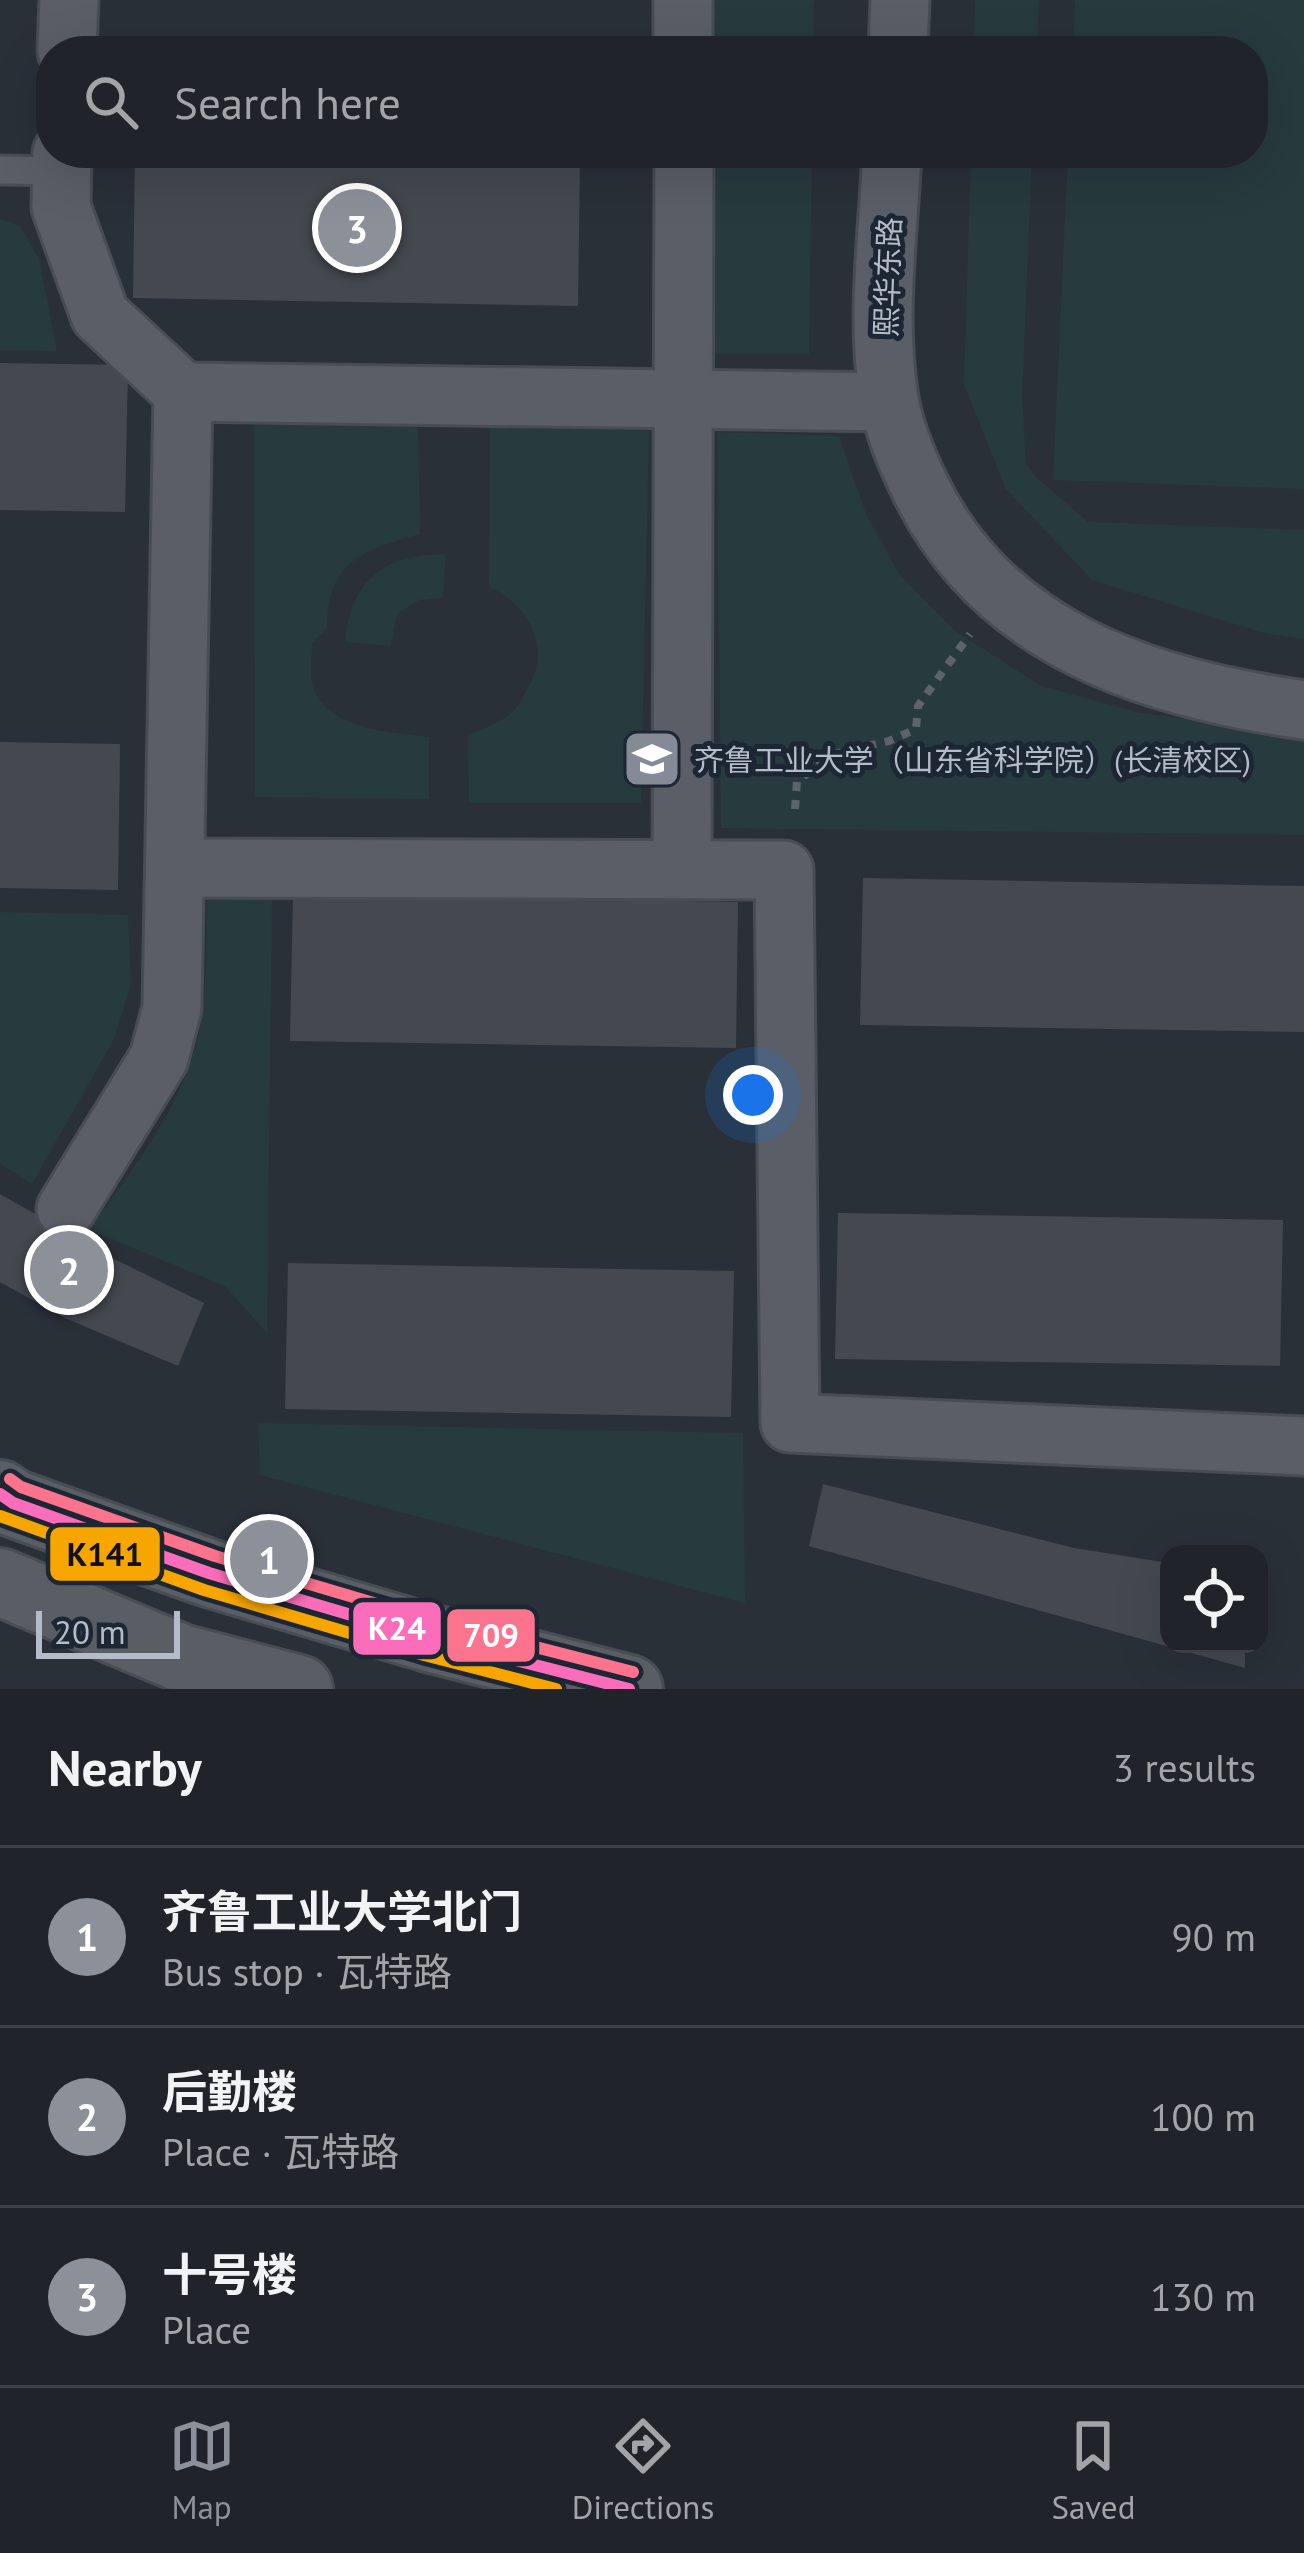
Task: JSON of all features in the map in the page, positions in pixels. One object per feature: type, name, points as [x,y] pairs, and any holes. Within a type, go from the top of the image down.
[{"type":"main road","points":[[0,1494],[13,1503],[209,1574],[429,1638],[629,1689]]},
{"type":"main road","points":[[0,1582],[181,1658],[299,1689]]},
{"type":"street","points":[[68,36],[69,0]]},
{"type":"street","points":[[683,0],[683,36]]},
{"type":"street","points":[[899,36],[901,0]]},
{"type":"street","points":[[62,168],[61,208],[100,315],[183,392],[889,402]]},
{"type":"street","points":[[682,868],[684,168]]},
{"type":"street","name":"熙华东路","points":[[891,168],[883,339],[889,402],[901,448],[931,509],[962,555],[998,593],[1052,634],[1090,654],[1206,692],[1304,710]]},
{"type":"street","points":[[67,1209],[159,1058],[172,1008],[183,392]]},
{"type":"street","points":[[176,868],[784,869],[790,1423],[1304,1446]]},
{"type":"lane","points":[[0,170],[36,165]]},
{"type":"path","points":[[795,809],[797,781],[834,754],[889,742],[916,729],[918,706],[998,593]]},
{"type":"green space","points":[[706,0],[814,0],[813,36],[706,36]]},
{"type":"green space","points":[[975,0],[1039,0],[1038,36],[974,36]]},
{"type":"green space","points":[[1075,0],[1304,0],[1304,489],[1053,480],[1067,168],[1268,168],[1268,36],[1074,36]]},
{"type":"green space","points":[[707,168],[812,168],[809,354],[708,354]]},
{"type":"green space","points":[[971,168],[1031,168],[1022,397],[1026,464],[1088,522],[1304,530],[1304,639],[1264,633],[1092,580],[1006,489],[964,384]]},
{"type":"green space","points":[[0,219],[20,226],[39,259],[57,351],[0,350]]},
{"type":"green space","points":[[254,416],[418,418],[420,534],[366,553],[342,573],[329,605],[327,628],[312,643],[311,673],[319,699],[344,719],[378,730],[429,737],[429,799],[255,797]]},
{"type":"green space","points":[[490,427],[649,431],[641,803],[469,803],[468,736],[516,708],[538,658],[533,629],[525,616],[489,587]]},
{"type":"green space","points":[[717,432],[839,436],[866,514],[899,574],[954,630],[1041,686],[1141,713],[1304,733],[1304,835],[721,828]]},
{"type":"green space","points":[[446,554],[443,597],[419,600],[397,614],[391,646],[345,642],[355,601],[375,574],[405,559]]},
{"type":"green space","points":[[272,895],[267,1333],[225,1286],[89,1230],[170,1109],[193,1056],[204,996],[207,898]]},
{"type":"green space","points":[[0,912],[128,915],[131,984],[114,1039],[32,1184],[0,1164]]},
{"type":"green space","points":[[258,1423],[743,1433],[745,1603],[260,1475]]},
{"type":"building","points":[[135,168],[580,168],[578,306],[133,298]]},
{"type":"building","points":[[0,363],[128,365],[125,512],[0,510]]},
{"type":"building","points":[[0,742],[120,744],[118,890],[0,888]]},
{"type":"building","points":[[863,878],[1304,886],[1304,1032],[860,1025]]},
{"type":"building","points":[[293,894],[738,902],[736,1048],[290,1041]]},
{"type":"building","points":[[0,1194],[114,1259],[204,1303],[178,1366],[65,1318],[0,1282]]},
{"type":"building","points":[[838,1213],[1283,1220],[1280,1366],[835,1359]]},
{"type":"building","points":[[288,1263],[734,1271],[731,1417],[285,1409]]},
{"type":"building","points":[[823,1484],[1074,1548],[1160,1562],[1160,1644],[809,1546]]},
{"type":"building","points":[[1191,1653],[1245,1653],[1245,1668]]},
{"type":"transit line","name":"709","points":[[10,1479],[21,1487],[215,1556],[434,1621],[633,1672]]},
{"type":"transit line","name":"K24","points":[[0,1494],[13,1503],[209,1573],[429,1638],[629,1689]]},
{"type":"transit line","name":"K141","points":[[0,1516],[204,1590],[556,1689]]},
{"type":"place","name":"十号楼","points":[[357,228]]},
{"type":"place","name":"齐鲁工业大学（山东省科学院）(长清校区)","points":[[652,759]]},
{"type":"place","name":"后勤楼","points":[[69,1270]]},
{"type":"place","name":"齐鲁工业大学北门","points":[[269,1559]]}]
